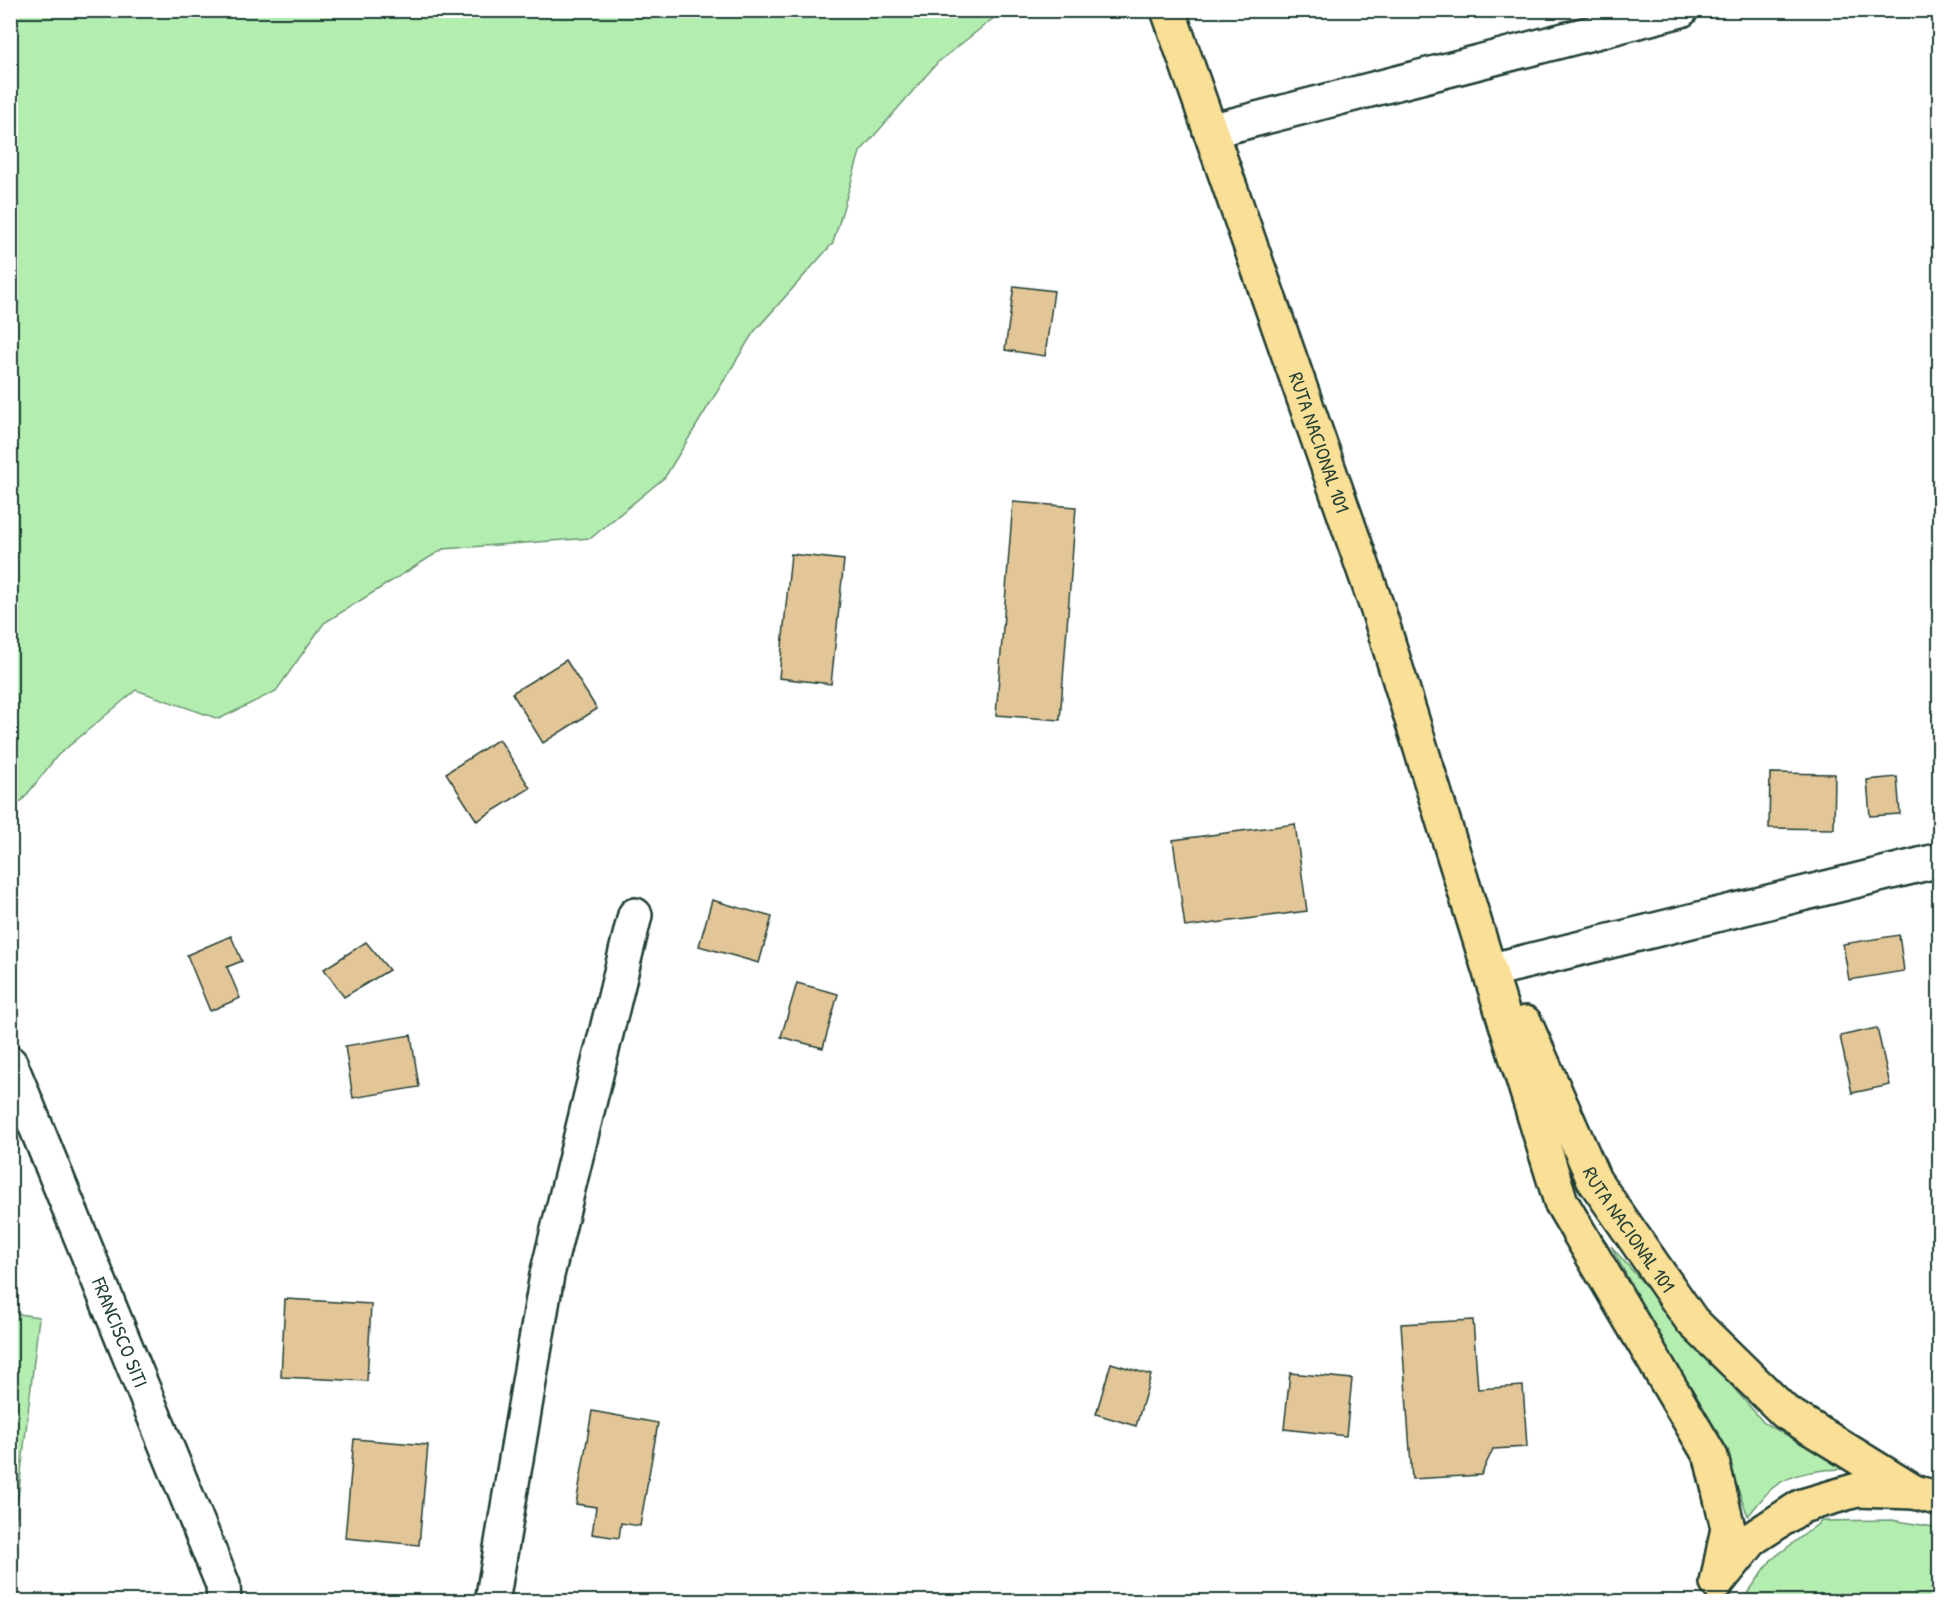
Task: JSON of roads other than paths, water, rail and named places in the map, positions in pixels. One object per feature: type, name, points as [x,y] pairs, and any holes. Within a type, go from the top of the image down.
[{"type":"main road","name":"RUTA NACIONAL 101","points":[[1168,10],[1379,613],[1561,1202],[1711,1457],[1728,1528],[1712,1592]]},
{"type":"main road","name":"RUTA NACIONAL 101","points":[[1460,876],[1594,1180],[1692,1321],[1785,1412],[1927,1495]]},
{"type":"main road","points":[[1712,1592],[1753,1538],[1802,1506],[1857,1490],[1927,1495]]},
{"type":"street","points":[[1210,131],[1681,10]]},
{"type":"street","points":[[1500,968],[1940,860]]},
{"type":"street","points":[[492,1602],[547,1275],[635,915]]},
{"type":"street","name":"FRANCISCO SITI","points":[[10,1063],[224,1585],[224,1602]]}]
